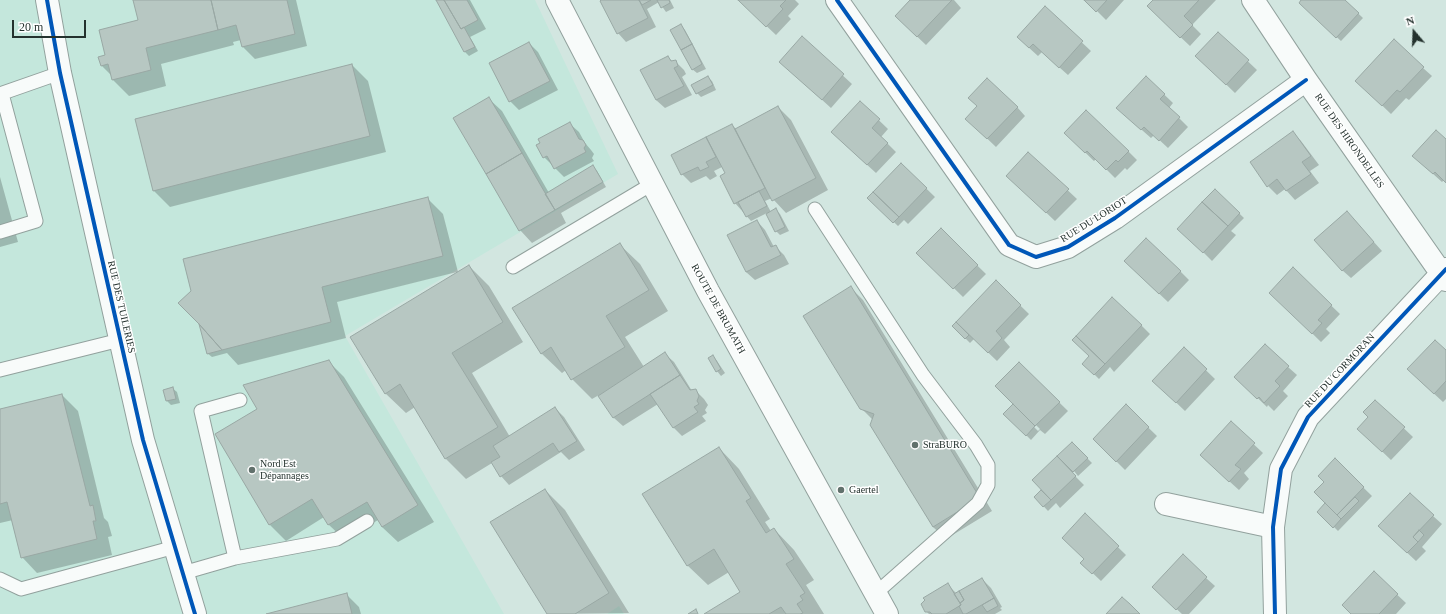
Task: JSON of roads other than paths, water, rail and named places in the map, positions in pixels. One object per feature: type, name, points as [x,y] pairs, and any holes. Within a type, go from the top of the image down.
[{"type":"street","name":"RUE DES TUILERIES","points":[[47,0],[60,73],[143,440],[195,614]]},
{"type":"street","name":"ROUTE DE BRUMATH","points":[[557,0],[708,291],[882,608]]},
{"type":"street","name":"RUE DU LORIOT","points":[[837,0],[1008,245],[1036,257],[1068,247],[1115,218],[1306,80]]},
{"type":"street","name":"RUE DES HIRONDELLES","points":[[1253,0],[1306,80],[1444,274]]},
{"type":"street","name":"RUE DU CORMORAN","points":[[1275,614],[1273,527],[1281,469],[1308,417],[1444,274]]},
{"type":"street","points":[[1166,504],[1273,527]]},
{"type":"lane","points":[[0,232],[36,221],[1,94],[60,73]]},
{"type":"lane","points":[[513,267],[652,184]]},
{"type":"lane","points":[[815,209],[923,375],[976,445],[988,465],[988,485],[978,503],[882,608]]},
{"type":"lane","points":[[0,370],[120,340]]},
{"type":"lane","points":[[234,558],[200,411],[240,400]]},
{"type":"lane","points":[[183,573],[234,558],[337,539],[367,521]]},
{"type":"lane","points":[[0,579],[21,589],[175,547]]},
{"type":"place","name":"StraBURO","points":[[915,445]]},
{"type":"place","name":"Nord Est Dépannages","points":[[252,470]]},
{"type":"place","name":"Gaertel","points":[[841,490]]}]
